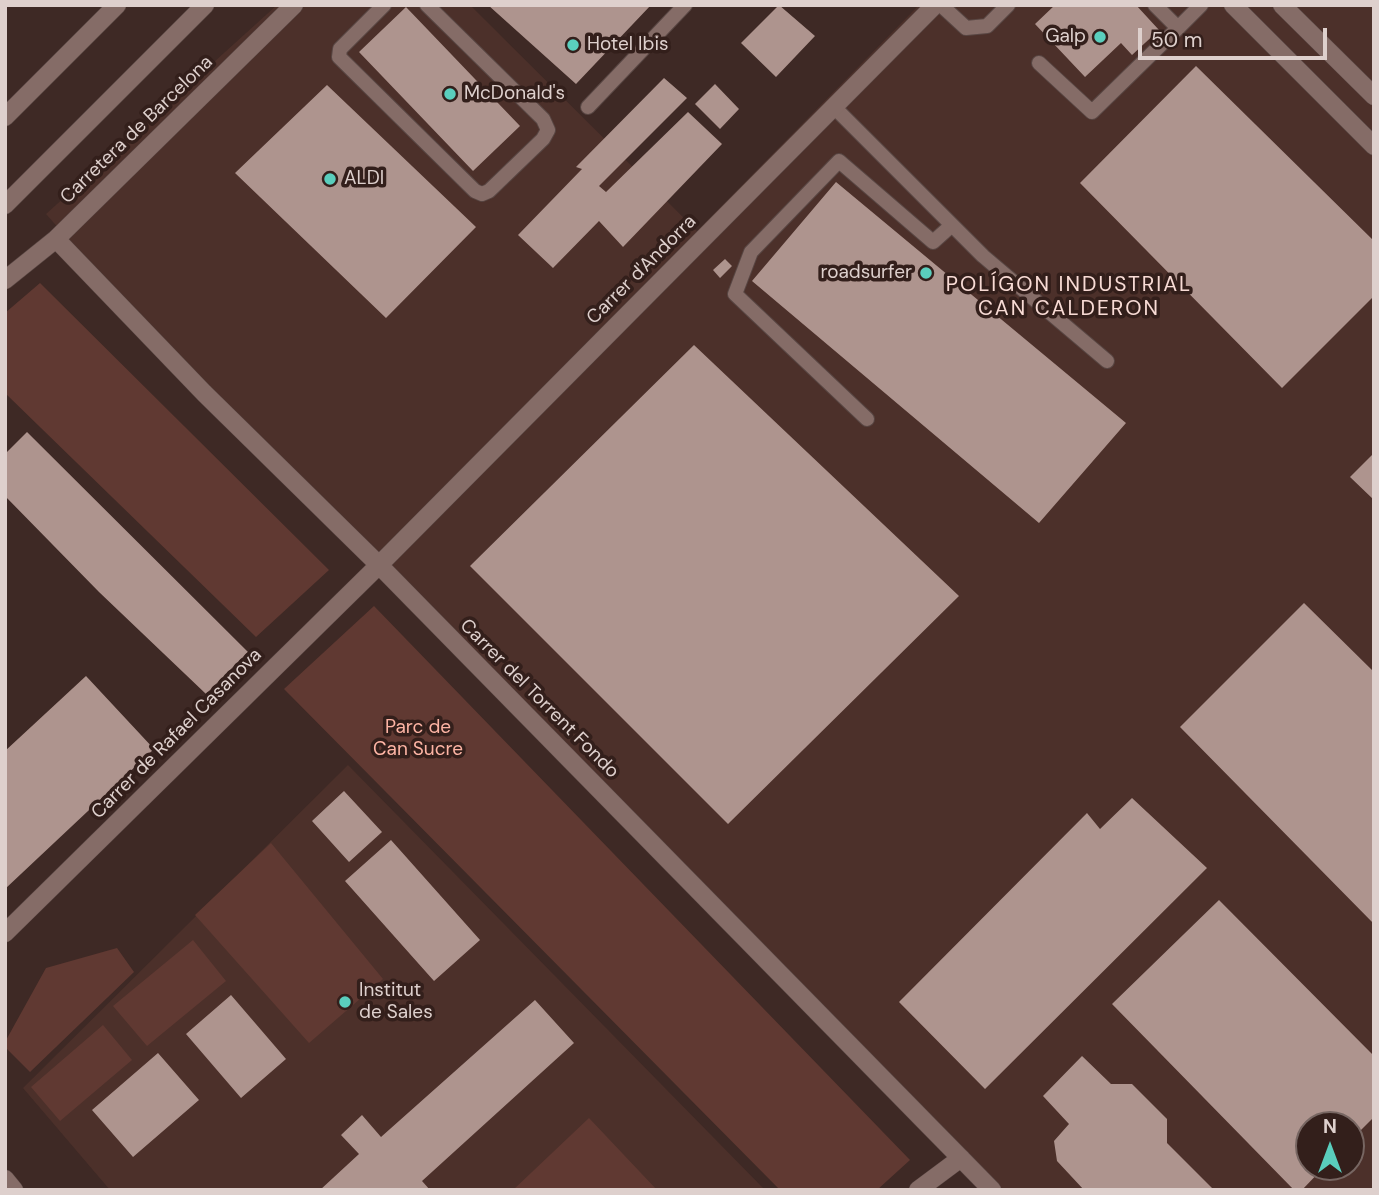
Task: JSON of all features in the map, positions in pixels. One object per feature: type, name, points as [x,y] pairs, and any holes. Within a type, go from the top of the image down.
[{"type":"street","points":[[5,117],[117,5]]},
{"type":"street","name":"Carretera de Barcelona","points":[[5,205],[205,5]]},
{"type":"street","name":"Carretera de Barcelona","points":[[5,280],[56,239],[294,5]]},
{"type":"street","name":"Carrer d'Andorra","points":[[379,565],[935,5]]},
{"type":"street","points":[[1233,5],[1374,146]]},
{"type":"street","points":[[1282,5],[1374,96]]},
{"type":"street","name":"Carrer del Torrent Fondo","points":[[56,239],[204,393],[379,565],[992,1190]]},
{"type":"street","name":"Carrer de Rafael Casanova","points":[[5,933],[379,565]]},
{"type":"street","points":[[918,1190],[961,1158]]},
{"type":"street","points":[[5,1179],[14,1190]]},
{"type":"lane","points":[[384,5],[340,49],[339,57],[475,191],[482,194],[489,191],[543,139],[548,130],[543,120],[427,5]]},
{"type":"lane","points":[[588,107],[685,5]]},
{"type":"lane","points":[[941,5],[966,28],[988,26],[1008,5]]},
{"type":"lane","points":[[1155,5],[1178,28]]},
{"type":"lane","points":[[1038,64],[1092,112],[1201,5]]},
{"type":"lane","points":[[834,107],[983,256],[1107,361]]},
{"type":"lane","points":[[867,419],[735,294],[751,252],[839,161],[933,243],[952,225]]},
{"type":"shaded area","points":[[277,5],[470,5],[697,231],[919,5],[1374,5],[1374,1190],[988,1190],[204,393],[46,214]]},
{"type":"shaded area","name":"Institut de Sales","points":[[348,765],[765,1190],[110,1190],[23,1088]]},
{"type":"green space","points":[[40,283],[329,570],[256,637],[5,393],[5,313]]},
{"type":"green space","name":"Parc de Can Sucre","points":[[374,606],[910,1160],[877,1190],[780,1190],[284,689]]},
{"type":"green space","points":[[271,843],[383,979],[309,1043],[195,915]]},
{"type":"green space","points":[[193,940],[226,981],[147,1046],[113,1006]]},
{"type":"green space","points":[[117,948],[134,972],[30,1072],[5,1047],[5,1042],[46,968]]},
{"type":"green space","points":[[103,1025],[132,1060],[60,1121],[31,1087]]},
{"type":"green space","points":[[589,1118],[657,1190],[513,1190]]},
{"type":"building","name":"Hotel Ibis","points":[[488,5],[651,5],[576,84]]},
{"type":"building","points":[[779,5],[815,36],[776,77],[741,43]]},
{"type":"building","name":"Galp","points":[[1055,5],[1136,5],[1159,30],[1132,55],[1121,43],[1085,77],[1035,24]]},
{"type":"building","points":[[406,7],[520,126],[473,171],[359,52]]},
{"type":"building","points":[[1196,66],[1374,241],[1374,296],[1282,388],[1080,183]]},
{"type":"building","points":[[664,78],[687,98],[599,186],[606,192],[688,112],[722,144],[623,247],[599,221],[553,268],[518,235],[582,169],[576,167]]},
{"type":"building","points":[[715,84],[739,109],[720,129],[695,104]]},
{"type":"building","points":[[327,85],[476,227],[386,318],[235,173]]},
{"type":"building","points":[[836,182],[1126,423],[1039,523],[752,281]]},
{"type":"building","points":[[725,259],[732,266],[720,278],[713,270]]},
{"type":"building","points":[[694,345],[959,596],[728,824],[470,566]]},
{"type":"building","points":[[27,432],[248,652],[206,694],[99,592],[5,496],[5,454]]},
{"type":"building","points":[[1374,453],[1374,500],[1350,477]]},
{"type":"building","points":[[1304,603],[1374,672],[1374,924],[1180,727]]},
{"type":"building","points":[[86,676],[154,749],[5,889],[5,751]]},
{"type":"building","points":[[344,791],[382,832],[349,862],[312,821]]},
{"type":"building","points":[[1132,798],[1207,868],[985,1089],[899,1002],[1087,813],[1100,829]]},
{"type":"building","points":[[391,840],[480,940],[434,981],[345,881]]},
{"type":"building","points":[[1219,900],[1374,1056],[1374,1117],[1365,1126],[1365,1111],[1295,1111],[1295,1181],[1311,1181],[1302,1190],[1294,1190],[1112,1004]]},
{"type":"building","points":[[231,995],[286,1059],[241,1098],[186,1034]]},
{"type":"building","points":[[535,1000],[574,1043],[422,1181],[430,1190],[320,1190],[359,1154],[341,1135],[362,1115],[381,1137]]},
{"type":"building","points":[[158,1053],[199,1100],[133,1157],[92,1110]]},
{"type":"building","points":[[1082,1056],[1111,1084],[1132,1084],[1167,1119],[1167,1143],[1214,1190],[1084,1190],[1057,1161],[1054,1141],[1069,1124],[1043,1096]]},
{"type":"place","name":"Galp","points":[[1100,37]]},
{"type":"place","name":"Hotel Ibis","points":[[573,45]]},
{"type":"place","name":"McDonald's","points":[[450,94]]},
{"type":"place","name":"ALDI","points":[[330,179]]},
{"type":"place","name":"roadsurfer","points":[[926,273]]},
{"type":"place","name":"Institut de Sales","points":[[345,1002]]},
{"type":"district","name":"POLÍGON INDUSTRIAL CAN CALDERON","points":[[1069,297]]}]
